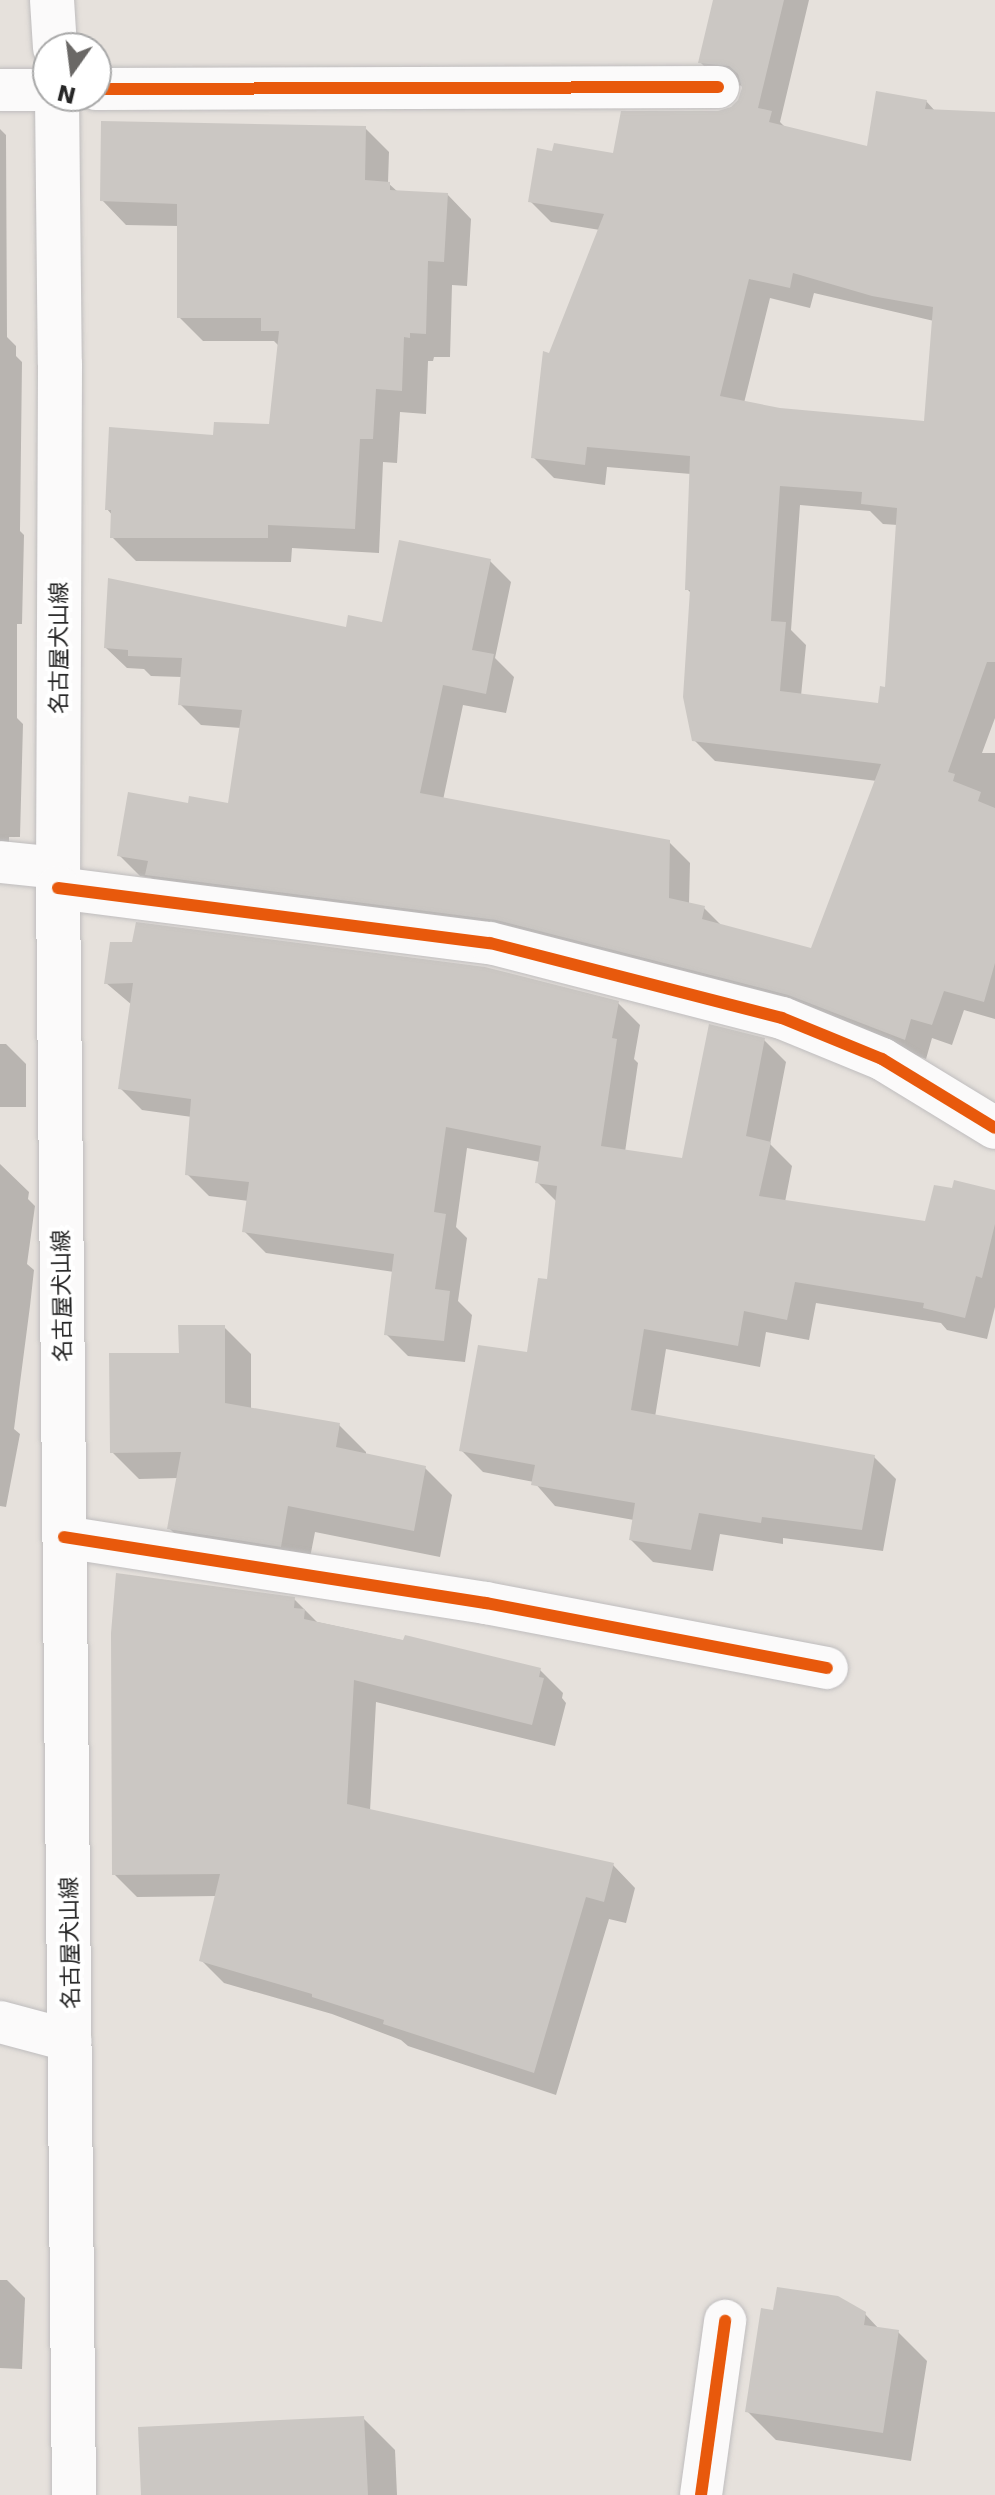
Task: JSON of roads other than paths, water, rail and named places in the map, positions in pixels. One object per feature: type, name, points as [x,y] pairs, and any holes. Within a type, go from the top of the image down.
[{"type":"main road","points":[[52,0],[54,32]]},
{"type":"main road","name":"名古屋犬山線","points":[[57,112],[60,364],[58,878],[74,2495]]},
{"type":"street","points":[[112,89],[718,87]]},
{"type":"street","points":[[0,90],[32,90]]},
{"type":"street","points":[[0,862],[58,878],[490,943],[782,1018],[882,1059],[995,1128]]},
{"type":"street","points":[[64,1537],[486,1603],[827,1668]]},
{"type":"street","points":[[0,2022],[71,2041]]},
{"type":"street","points":[[701,2495],[725,2321]]}]
